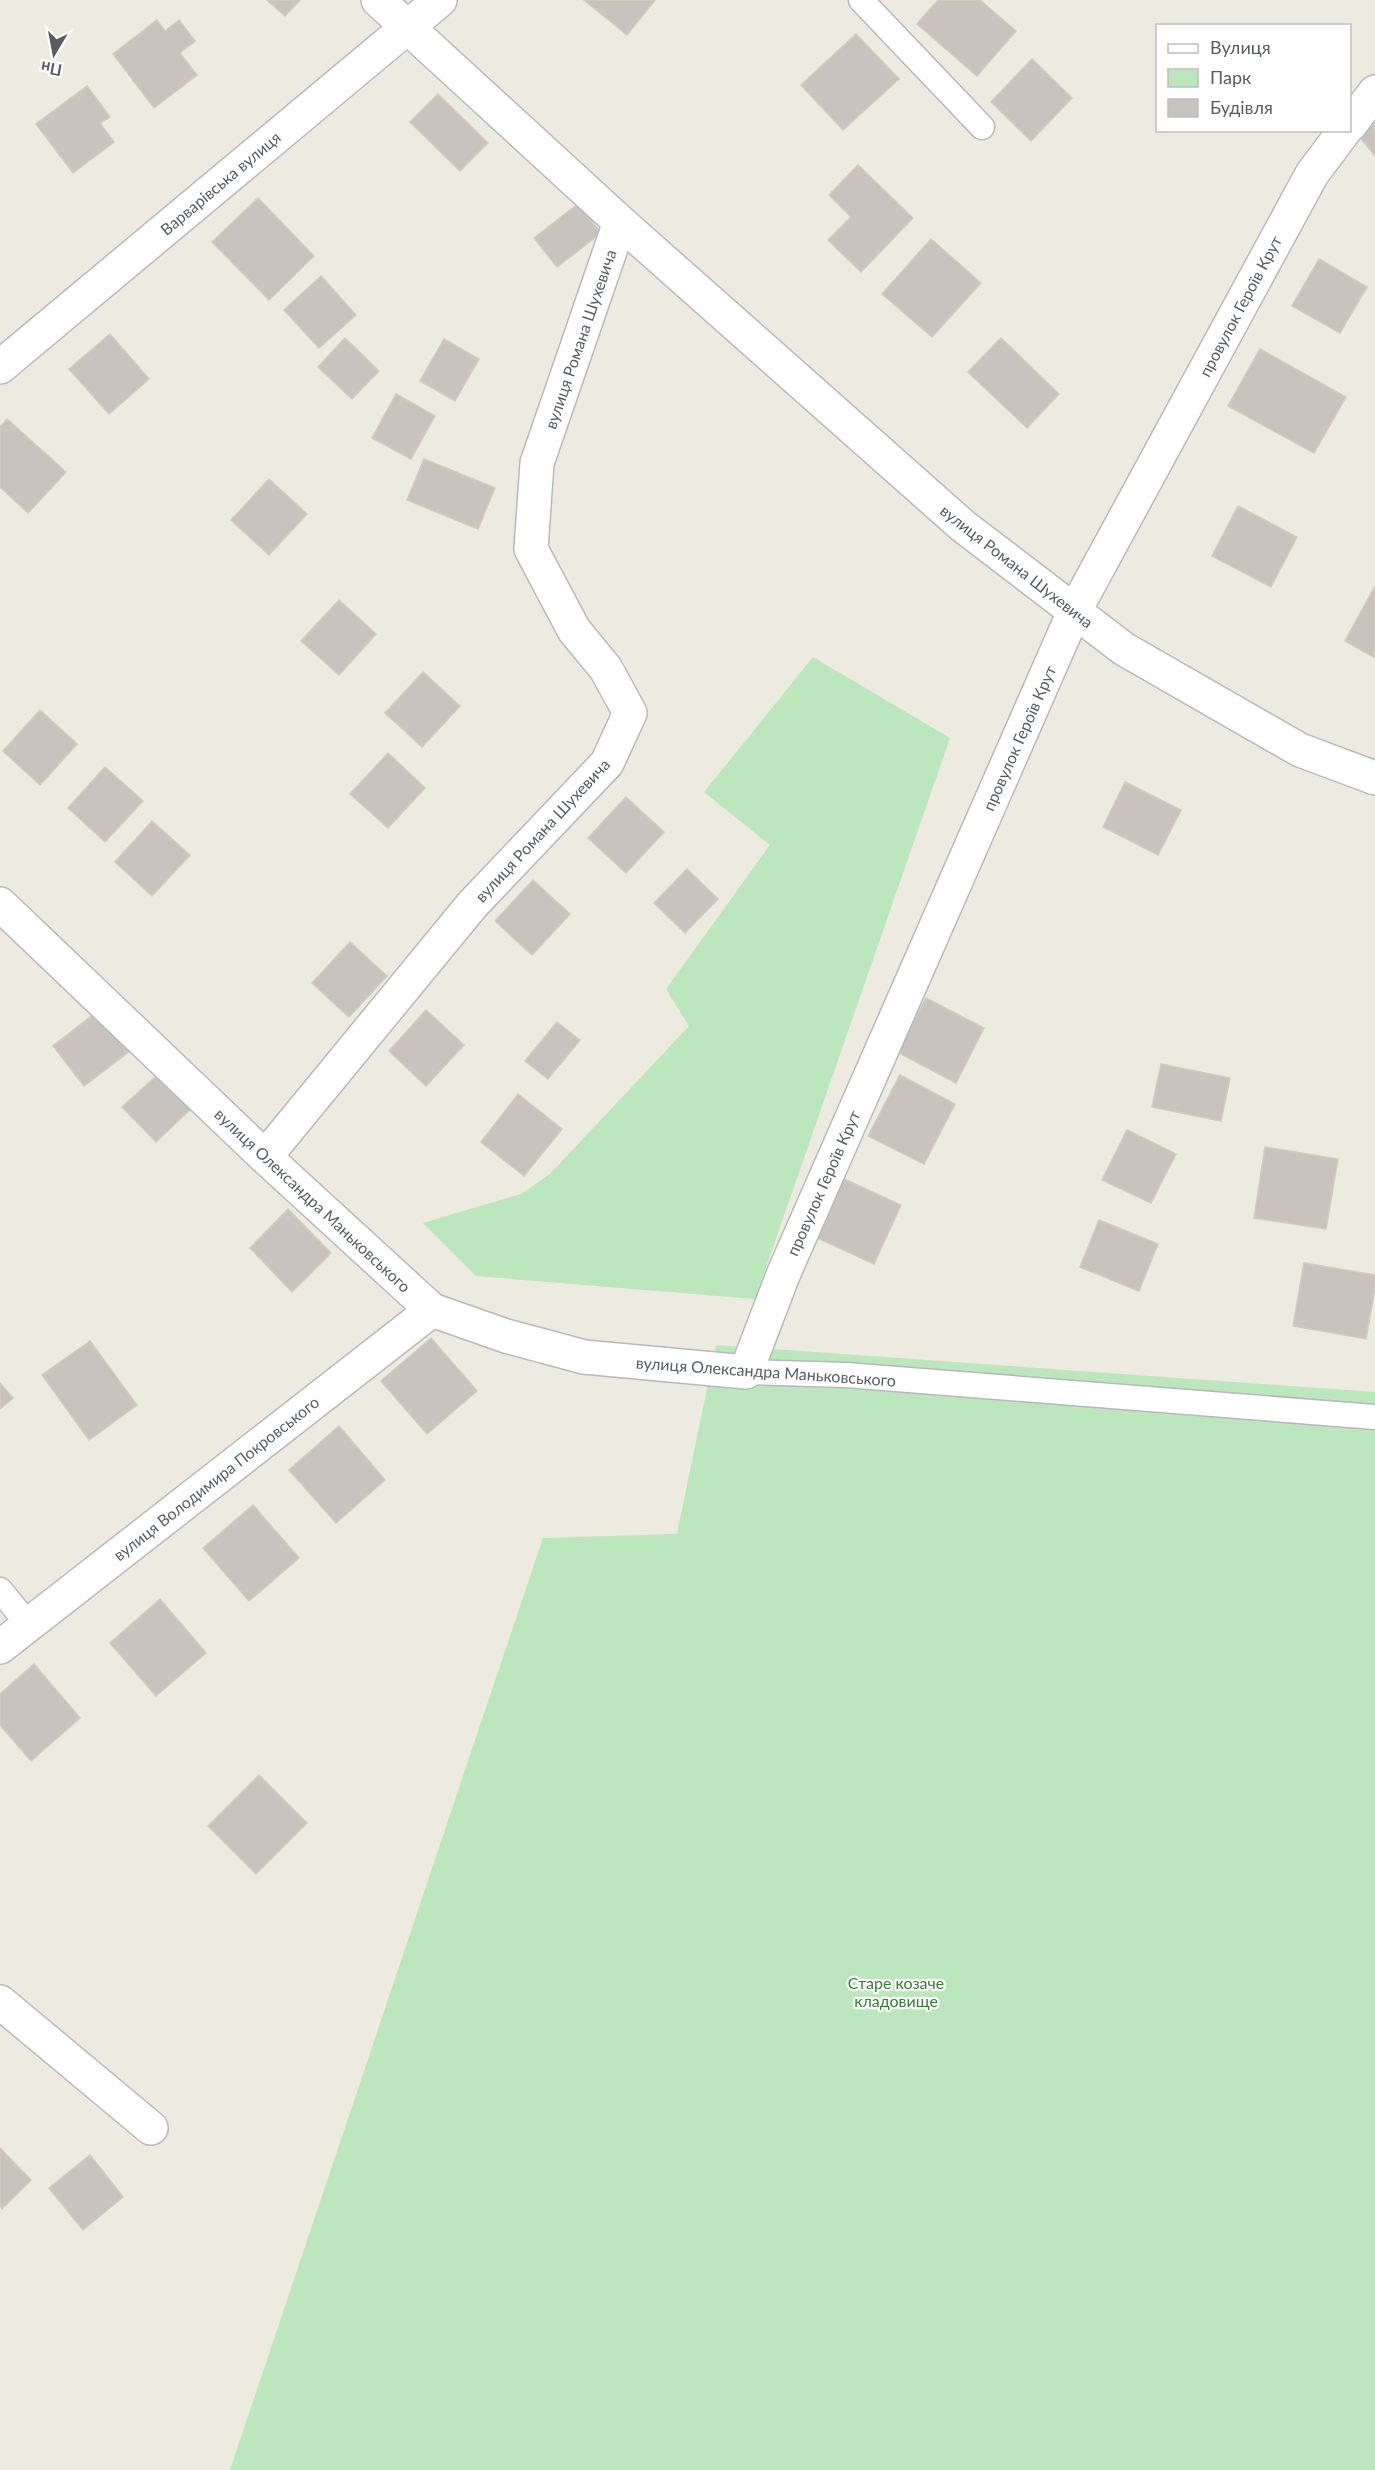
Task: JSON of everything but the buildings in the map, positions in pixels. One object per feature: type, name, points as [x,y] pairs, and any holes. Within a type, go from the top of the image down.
[{"type":"street","name":"вулиця Романа Шухевича","points":[[378,0],[620,222],[963,526],[1124,649],[1300,750],[1375,778]]},
{"type":"street","name":"Варварівська вулиця","points":[[0,367],[440,0]]},
{"type":"street","points":[[1351,124],[1375,92]]},
{"type":"street","name":"провулок Героїв Крут","points":[[746,1372],[783,1275],[1074,612],[1312,174],[1344,132]]},
{"type":"street","name":"вулиця Романа Шухевича","points":[[265,1157],[472,905],[607,763],[630,713],[606,669],[574,630],[531,549],[537,463],[620,222]]},
{"type":"street","name":"вулиця Олександра Маньковського","points":[[0,904],[265,1157],[432,1310],[506,1335],[584,1357],[746,1372]]},
{"type":"street","name":"вулиця Володимира Покровського","points":[[0,1647],[432,1310]]},
{"type":"street","points":[[0,2002],[151,2128]]},
{"type":"lane","points":[[861,0],[982,127]]},
{"type":"lane","name":"вулиця Олександра Маньковського","points":[[746,1372],[846,1375],[1375,1416]]},
{"type":"lane","points":[[0,1590],[28,1624]]},
{"type":"green space","points":[[813,657],[950,738],[755,1299],[476,1276],[423,1223],[521,1194],[550,1174],[689,1026],[666,989],[770,845],[704,792]]},
{"type":"green space","name":"Старе козаче кладовище","points":[[716,1345],[1375,1392],[1375,2470],[230,2470],[543,1538],[677,1534]]}]
